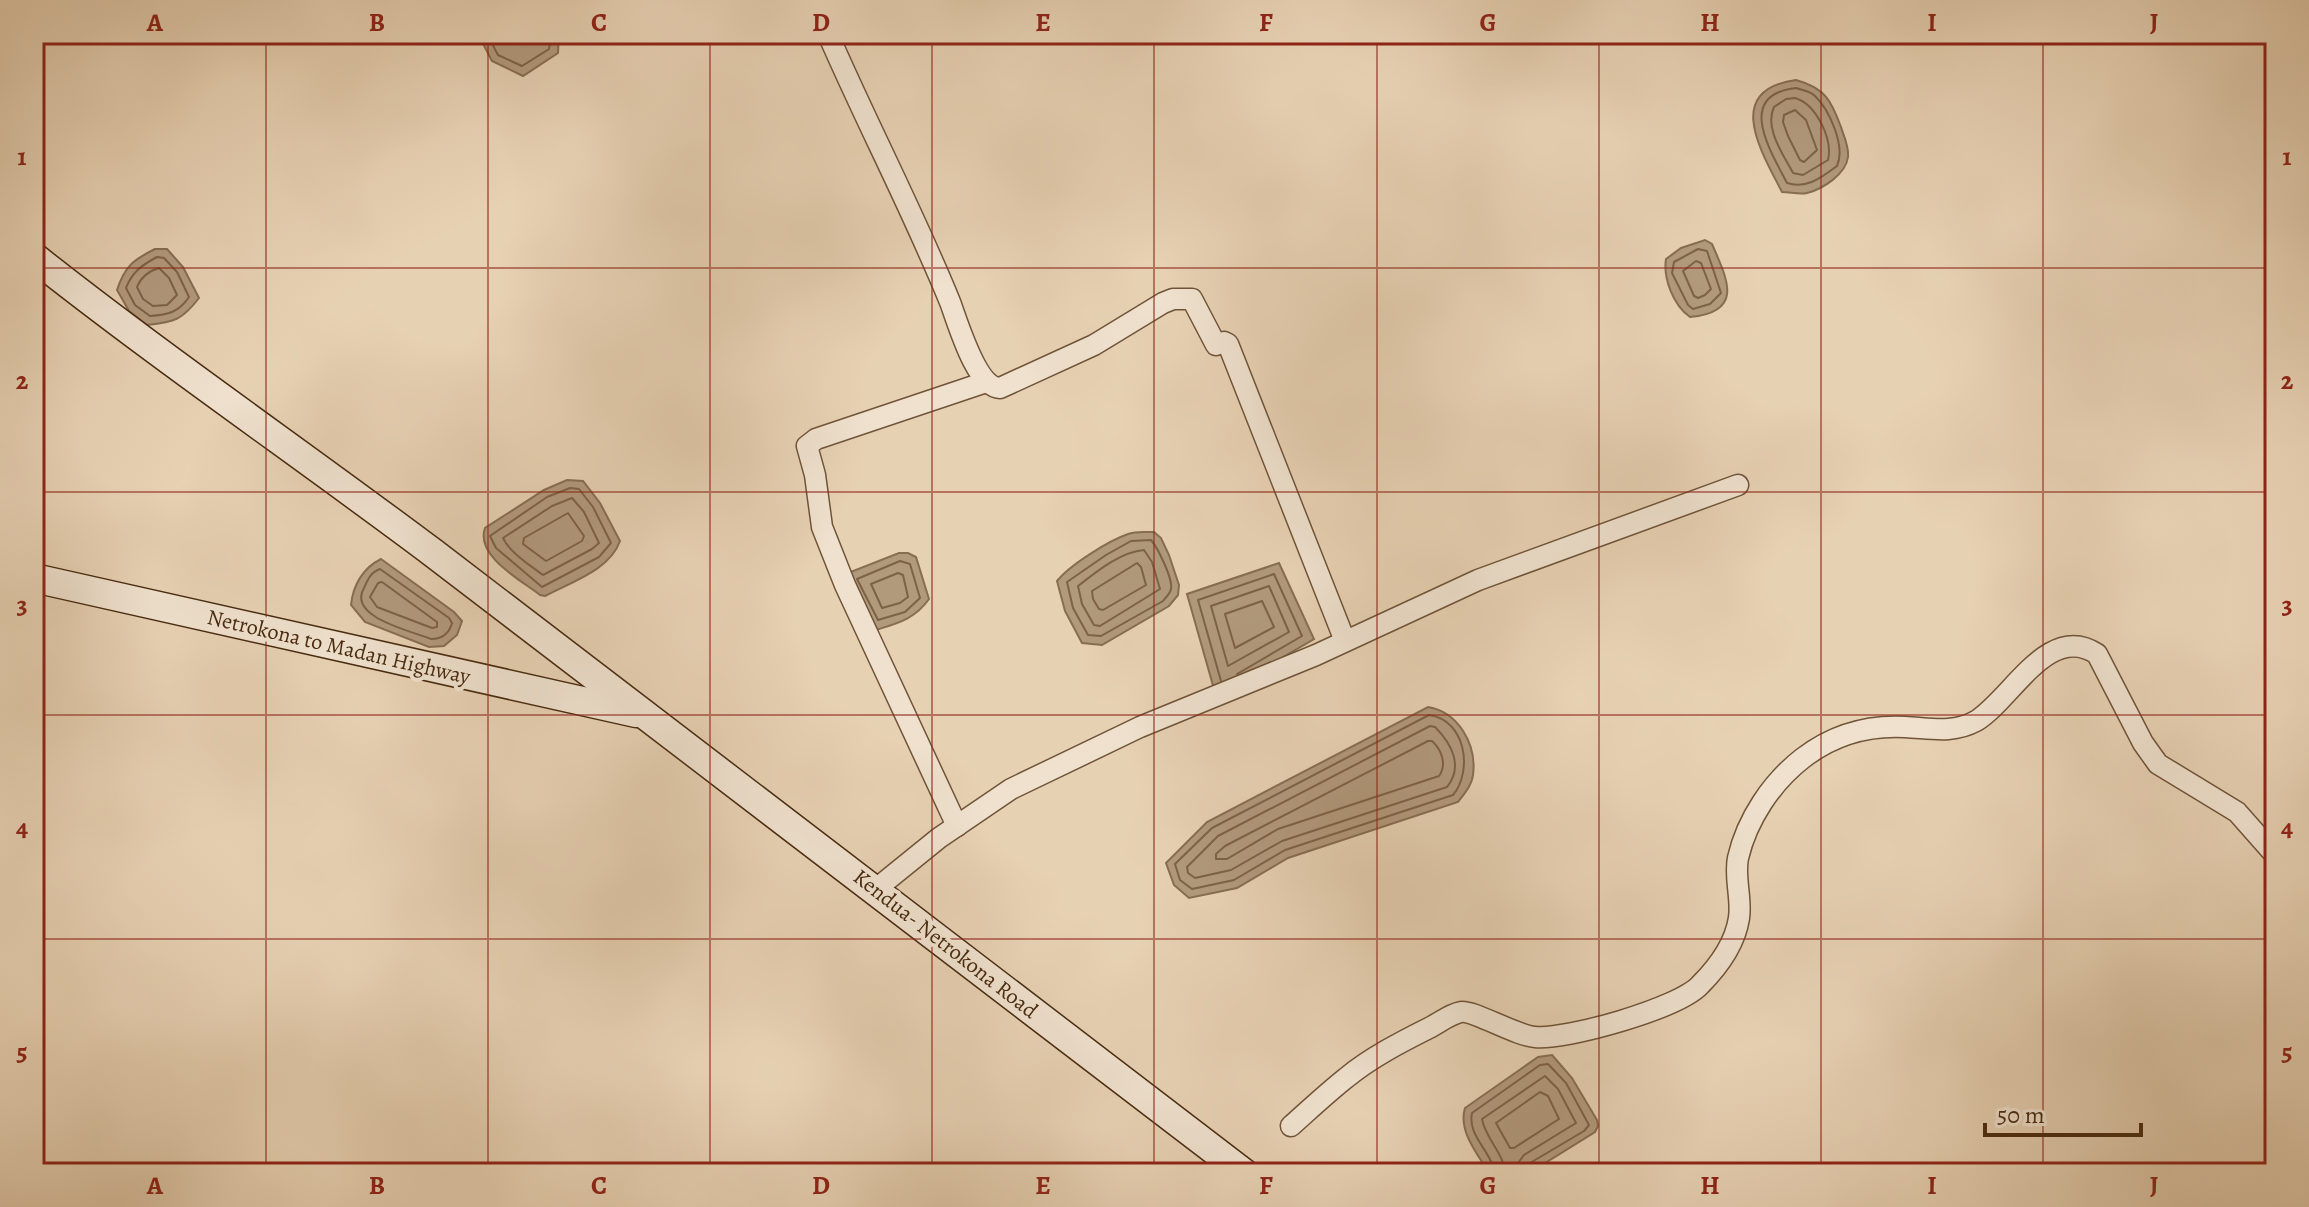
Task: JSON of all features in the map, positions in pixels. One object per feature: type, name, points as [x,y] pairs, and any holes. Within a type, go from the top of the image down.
[{"type":"main road","name":"Kendua- Netrokona Road","points":[[34,257],[876,889],[1244,1173]]},
{"type":"main road","name":"Netrokona to Madan Highway","points":[[34,578],[645,715]]},
{"type":"street","points":[[828,34],[940,280],[972,359],[986,382],[992,388],[1011,384],[1094,345],[1163,303],[1173,299],[1192,299],[1216,345],[1228,344],[1345,641]]},
{"type":"street","points":[[957,826],[869,641],[822,527],[815,475],[807,446],[816,439],[986,382]]},
{"type":"street","points":[[876,889],[957,826],[1011,789],[1140,727],[1345,641],[1478,580],[1738,485]]},
{"type":"street","points":[[1291,1126],[1347,1076],[1459,1012],[1468,1012],[1533,1038],[1572,1035],[1674,1003],[1698,988],[1725,957],[1739,918],[1738,859],[1752,818],[1774,786],[1802,759],[1835,738],[1871,727],[1943,730],[1974,722],[2001,702],[2045,655],[2057,648],[2089,649],[2097,654],[2143,743],[2158,764],[2237,812],[2275,855]]},
{"type":"water","points":[[478,34],[559,34],[558,53],[523,76],[492,61]]},
{"type":"water","points":[[1796,80],[1826,96],[1841,127],[1848,153],[1843,169],[1833,180],[1804,194],[1782,192],[1765,159],[1754,124],[1754,109],[1760,96],[1774,86]]},
{"type":"water","points":[[1705,240],[1712,244],[1718,257],[1727,292],[1719,308],[1690,317],[1670,291],[1666,259],[1681,248]]},
{"type":"water","points":[[155,249],[167,249],[183,267],[199,298],[177,319],[147,325],[129,311],[117,290],[131,265]]},
{"type":"water","points":[[567,480],[583,481],[600,503],[620,541],[608,560],[599,567],[545,596],[540,595],[493,558],[484,538],[485,528],[544,490]]},
{"type":"water","points":[[1154,532],[1161,538],[1169,555],[1179,585],[1178,595],[1169,606],[1102,645],[1082,643],[1065,611],[1057,581],[1080,561],[1110,542],[1131,533]]},
{"type":"water","points":[[899,553],[916,557],[929,599],[912,616],[876,630],[848,573]]},
{"type":"water","points":[[381,559],[454,612],[462,621],[457,635],[444,646],[429,647],[365,622],[351,605],[352,598],[364,572]]},
{"type":"water","points":[[1279,563],[1314,639],[1216,696],[1187,594]]},
{"type":"water","points":[[1428,707],[1448,715],[1456,723],[1472,752],[1472,779],[1458,802],[1288,858],[1237,888],[1189,898],[1174,885],[1166,863],[1207,822]]},
{"type":"water","points":[[1552,1055],[1572,1078],[1597,1120],[1595,1132],[1529,1173],[1489,1173],[1466,1133],[1465,1108],[1538,1057]]}]
